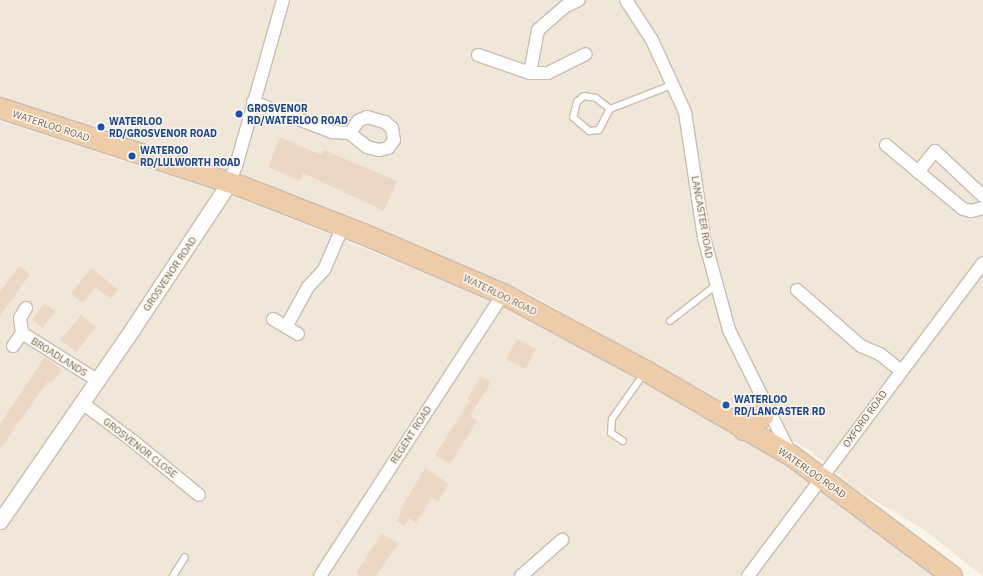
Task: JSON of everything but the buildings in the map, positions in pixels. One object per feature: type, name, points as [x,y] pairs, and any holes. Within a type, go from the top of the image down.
[{"type":"highway","name":"WATERLOO ROAD","points":[[0,108],[229,183],[343,226],[503,294],[646,371],[744,430],[792,456],[952,576]]},
{"type":"highway","points":[[744,430],[763,416],[766,406]]},
{"type":"street","name":"GROSVENOR ROAD","points":[[0,521],[97,380],[229,183],[236,166],[283,0]]},
{"type":"street","points":[[530,74],[538,30],[566,6],[579,0]]},
{"type":"street","name":"LANCASTER ROAD","points":[[626,0],[652,40],[685,112],[704,238],[729,330],[792,456]]},
{"type":"street","points":[[478,55],[530,74],[548,73],[586,54]]},
{"type":"street","points":[[253,102],[332,132],[350,133]]},
{"type":"street","points":[[886,145],[963,209],[971,212],[983,208]]},
{"type":"street","points":[[918,172],[935,151],[983,196]]},
{"type":"street","points":[[286,327],[308,287],[324,270],[343,226]]},
{"type":"street","name":"OXFORD ROAD","points":[[748,576],[822,478],[900,370],[983,262]]},
{"type":"street","points":[[797,290],[860,346],[880,354],[900,370]]},
{"type":"street","name":"REGENT ROAD","points":[[320,576],[503,294]]},
{"type":"street","name":"BROADLANDS","points":[[13,346],[22,333],[20,318],[26,308]]},
{"type":"street","points":[[273,319],[298,334]]},
{"type":"street","name":"BROADLANDS","points":[[22,333],[97,380]]},
{"type":"street","name":"GROSVENOR CLOSE","points":[[81,402],[133,441],[199,495]]},
{"type":"street","points":[[521,576],[562,540]]},
{"type":"lane","points":[[610,108],[596,98],[584,96],[577,102],[573,117],[589,131],[599,130],[610,108],[672,85]]},
{"type":"lane","points":[[670,321],[716,285]]},
{"type":"lane","points":[[623,441],[611,434],[612,419],[646,371]]},
{"type":"lane","points":[[173,576],[185,557]]},
{"type":"shaded area","points":[[0,0],[983,0],[983,576],[924,530],[856,489],[809,450],[530,294],[241,175],[0,98]]},
{"type":"shaded area","points":[[0,121],[242,199],[509,307],[800,472],[936,576],[0,576]]},
{"type":"place","name":"GROSVENOR RD/WATERLOO ROAD","points":[[239,114]]},
{"type":"place","name":"WATERLOO RD/GROSVENOR ROAD","points":[[101,127]]},
{"type":"place","name":"WATEROO RD/LULWORTH ROAD","points":[[132,156]]},
{"type":"place","name":"WATERLOO RD/LANCASTER RD","points":[[726,405]]}]
